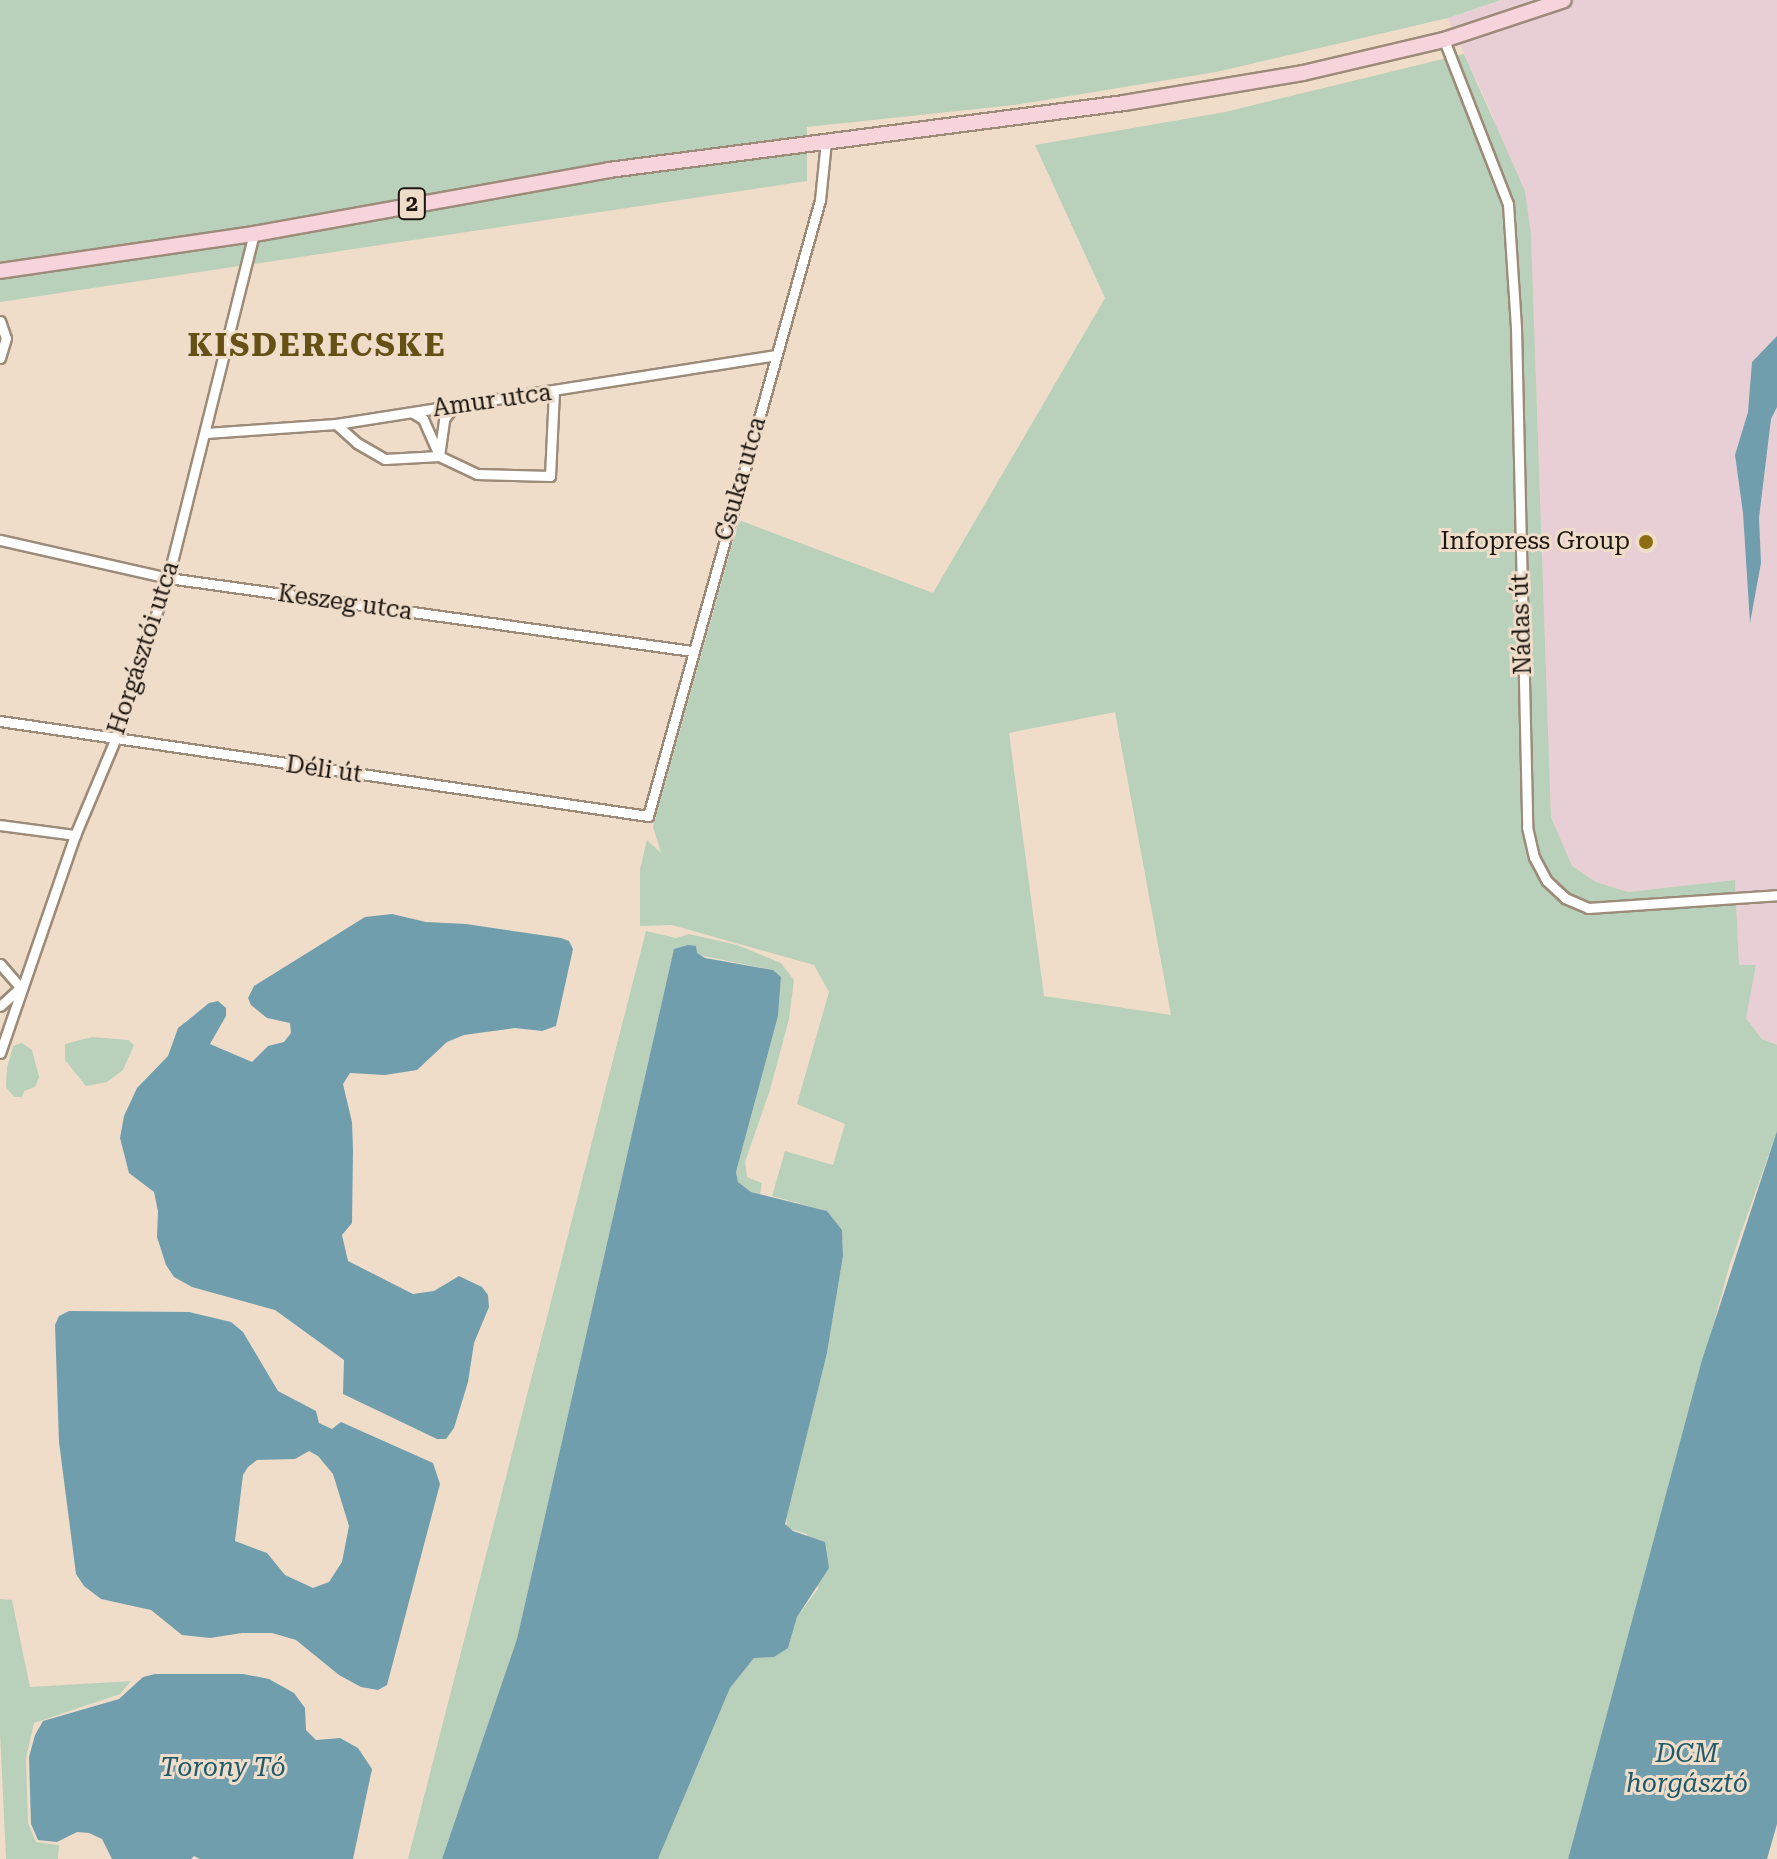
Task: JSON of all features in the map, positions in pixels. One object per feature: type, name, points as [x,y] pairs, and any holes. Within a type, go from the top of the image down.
[{"type":"main road","name":"2","points":[[0,271],[254,234],[516,184],[1124,103],[1328,68],[1444,40],[1564,0]]},
{"type":"street","name":"Nádas út","points":[[1444,40],[1508,204],[1516,328],[1527,827],[1534,857],[1547,881],[1565,898],[1588,908],[1777,895]]},
{"type":"street","name":"Csuka utca","points":[[648,816],[820,200],[826,141]]},
{"type":"street","name":"Horgásztói utca","points":[[0,1053],[75,835],[115,740],[168,578],[254,234]]},
{"type":"street","points":[[0,321],[6,338],[0,358]]},
{"type":"street","name":"Amur utca","points":[[206,433],[336,424],[775,355]]},
{"type":"street","points":[[336,424],[357,443],[385,459],[439,456],[477,474],[550,476],[554,392]]},
{"type":"street","points":[[439,456],[444,419],[453,407]]},
{"type":"street","points":[[413,413],[423,419],[439,456]]},
{"type":"street","name":"Keszeg utca","points":[[0,540],[168,578],[692,651]]},
{"type":"street","name":"Déli út","points":[[0,721],[648,816]]},
{"type":"street","points":[[0,825],[75,835]]},
{"type":"street","points":[[0,964],[21,988],[0,1006]]},
{"type":"shaded area","points":[[1501,0],[1777,0],[1777,1045],[1762,1039],[1745,1018],[1756,966],[1739,965],[1735,880],[1628,892],[1596,882],[1572,866],[1551,817],[1531,235],[1491,112],[1448,18]]},
{"type":"green space","points":[[0,0],[1501,0],[1448,18],[1216,72],[1014,105],[807,127],[807,181],[0,302]]},
{"type":"green space","points":[[1464,54],[1525,191],[1531,235],[1551,817],[1572,866],[1596,882],[1628,892],[1735,880],[1739,965],[1756,965],[1746,1018],[1762,1039],[1777,1045],[1777,1131],[1729,1267],[1568,1859],[658,1859],[730,1688],[754,1658],[788,1648],[797,1617],[818,1589],[807,1534],[787,1528],[786,1511],[827,1353],[843,1256],[842,1230],[827,1211],[772,1196],[785,1151],[833,1165],[845,1124],[797,1104],[829,992],[814,965],[672,925],[640,926],[640,869],[647,840],[661,853],[653,827],[739,520],[933,593],[1105,298],[1035,145],[1225,112]],"holes":[[[1115,712],[1171,1015],[1044,996],[1009,733]]]},
{"type":"green space","points":[[646,931],[676,938],[689,934],[737,945],[781,963],[794,980],[789,1019],[770,1090],[745,1162],[747,1177],[762,1183],[760,1194],[751,1192],[738,1182],[736,1172],[778,1016],[781,977],[773,970],[674,950],[517,1640],[442,1859],[408,1859]]},
{"type":"green space","points":[[92,1037],[128,1040],[134,1045],[123,1070],[107,1082],[86,1086],[65,1060],[65,1044]]},
{"type":"green space","points":[[22,1043],[32,1050],[39,1077],[35,1087],[24,1091],[22,1097],[14,1097],[6,1087],[7,1068],[13,1046]]},
{"type":"green space","points":[[0,1599],[12,1600],[30,1687],[131,1681],[120,1694],[34,1723],[26,1758],[28,1823],[36,1842],[59,1845],[58,1859],[6,1859],[0,1732]]},
{"type":"water","points":[[1777,336],[1777,407],[1771,419],[1759,518],[1761,563],[1750,623],[1743,513],[1735,455],[1748,412],[1752,362]]},
{"type":"water","points":[[392,914],[426,922],[466,924],[561,938],[569,941],[573,949],[556,1026],[542,1031],[515,1028],[464,1035],[447,1042],[417,1070],[385,1075],[350,1073],[343,1084],[352,1122],[353,1150],[352,1223],[342,1235],[348,1261],[413,1294],[434,1291],[459,1276],[482,1287],[488,1295],[489,1307],[474,1343],[468,1382],[454,1428],[446,1439],[437,1439],[343,1394],[344,1360],[275,1310],[192,1287],[174,1277],[166,1265],[157,1237],[158,1211],[154,1192],[129,1173],[120,1138],[124,1116],[137,1088],[168,1056],[178,1028],[209,1003],[218,1001],[226,1008],[226,1016],[210,1044],[252,1062],[268,1046],[284,1042],[291,1033],[290,1023],[267,1018],[251,1005],[248,998],[254,986],[365,917]]},
{"type":"water","points":[[696,946],[697,953],[705,958],[773,970],[781,977],[778,1016],[736,1172],[738,1182],[751,1192],[827,1211],[842,1230],[843,1256],[827,1353],[785,1524],[793,1531],[825,1542],[829,1568],[797,1617],[788,1648],[774,1657],[754,1658],[730,1688],[658,1859],[442,1859],[517,1639],[674,949]]},
{"type":"water","name":"DCM horgásztó","points":[[1777,1131],[1777,1824],[1767,1859],[1568,1859],[1702,1360]]},
{"type":"water","points":[[69,1311],[189,1312],[231,1322],[243,1332],[278,1391],[316,1411],[319,1423],[332,1429],[341,1422],[433,1463],[440,1484],[387,1685],[378,1690],[361,1687],[339,1675],[296,1640],[272,1633],[242,1633],[210,1638],[182,1635],[151,1610],[101,1599],[84,1586],[76,1574],[59,1442],[55,1325],[59,1316]],"holes":[[[309,1451],[318,1456],[333,1474],[349,1526],[342,1562],[329,1582],[313,1588],[285,1575],[267,1553],[235,1541],[243,1475],[248,1467],[257,1460],[295,1459]]]},
{"type":"water","name":"Torony Tó","points":[[155,1674],[243,1674],[269,1679],[294,1693],[305,1708],[306,1730],[316,1740],[340,1738],[358,1748],[372,1769],[353,1859],[200,1859],[194,1856],[191,1859],[112,1859],[102,1839],[89,1833],[77,1832],[57,1842],[38,1840],[31,1824],[29,1757],[43,1721],[119,1699],[143,1677]]},
{"type":"place","name":"Infopress Group","points":[[1646,542]]},
{"type":"district","name":"KISDERECSKE","points":[[317,345]]}]
